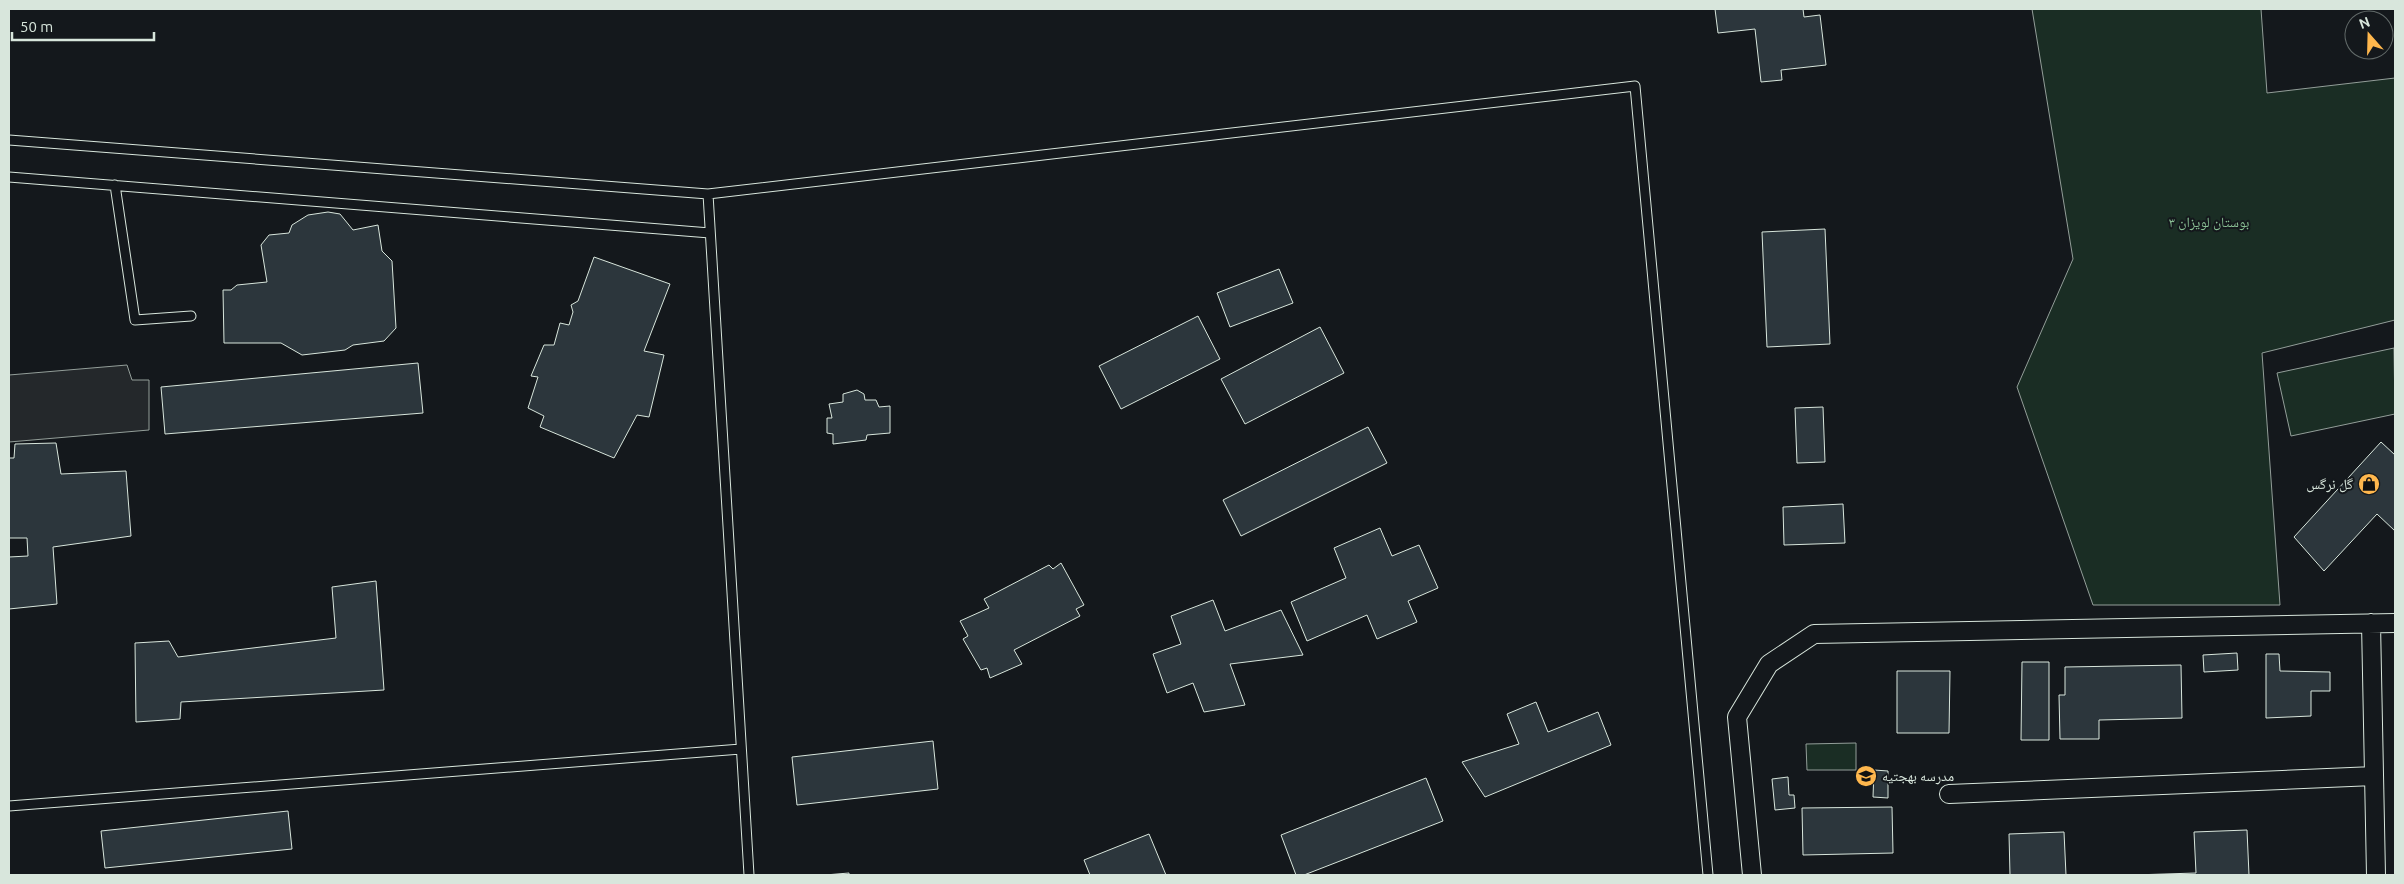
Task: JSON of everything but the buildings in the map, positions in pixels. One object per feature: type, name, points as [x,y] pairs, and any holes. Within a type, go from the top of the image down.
[{"type":"street","points":[[2371,623],[2376,875]]},
{"type":"street","points":[[1752,875],[1738,717],[1769,664],[1814,634],[2395,623]]},
{"type":"street","points":[[1949,794],[2374,776]]},
{"type":"lane","points":[[9,140],[708,194],[1635,86],[1708,875]]},
{"type":"lane","points":[[9,177],[710,233]]},
{"type":"lane","points":[[115,185],[134,320],[190,316]]},
{"type":"lane","points":[[708,194],[749,875]]},
{"type":"lane","points":[[9,806],[741,749]]},
{"type":"green space","name":"بوستان لویزان ۳","points":[[2032,9],[2261,9],[2267,93],[2395,78],[2395,320],[2262,353],[2280,605],[2093,605],[2017,387],[2073,259]]},
{"type":"green space","points":[[2394,348],[2395,414],[2291,436],[2277,373]]},
{"type":"green space","points":[[1856,743],[1856,770],[1807,770],[1806,744]]},
{"type":"shaded area","points":[[127,365],[132,380],[149,380],[149,430],[9,442],[9,375]]},
{"type":"place","name":"گل نرگس","points":[[2369,484]]},
{"type":"place","name":"مدرسه بهجتیه","points":[[1866,776]]}]
